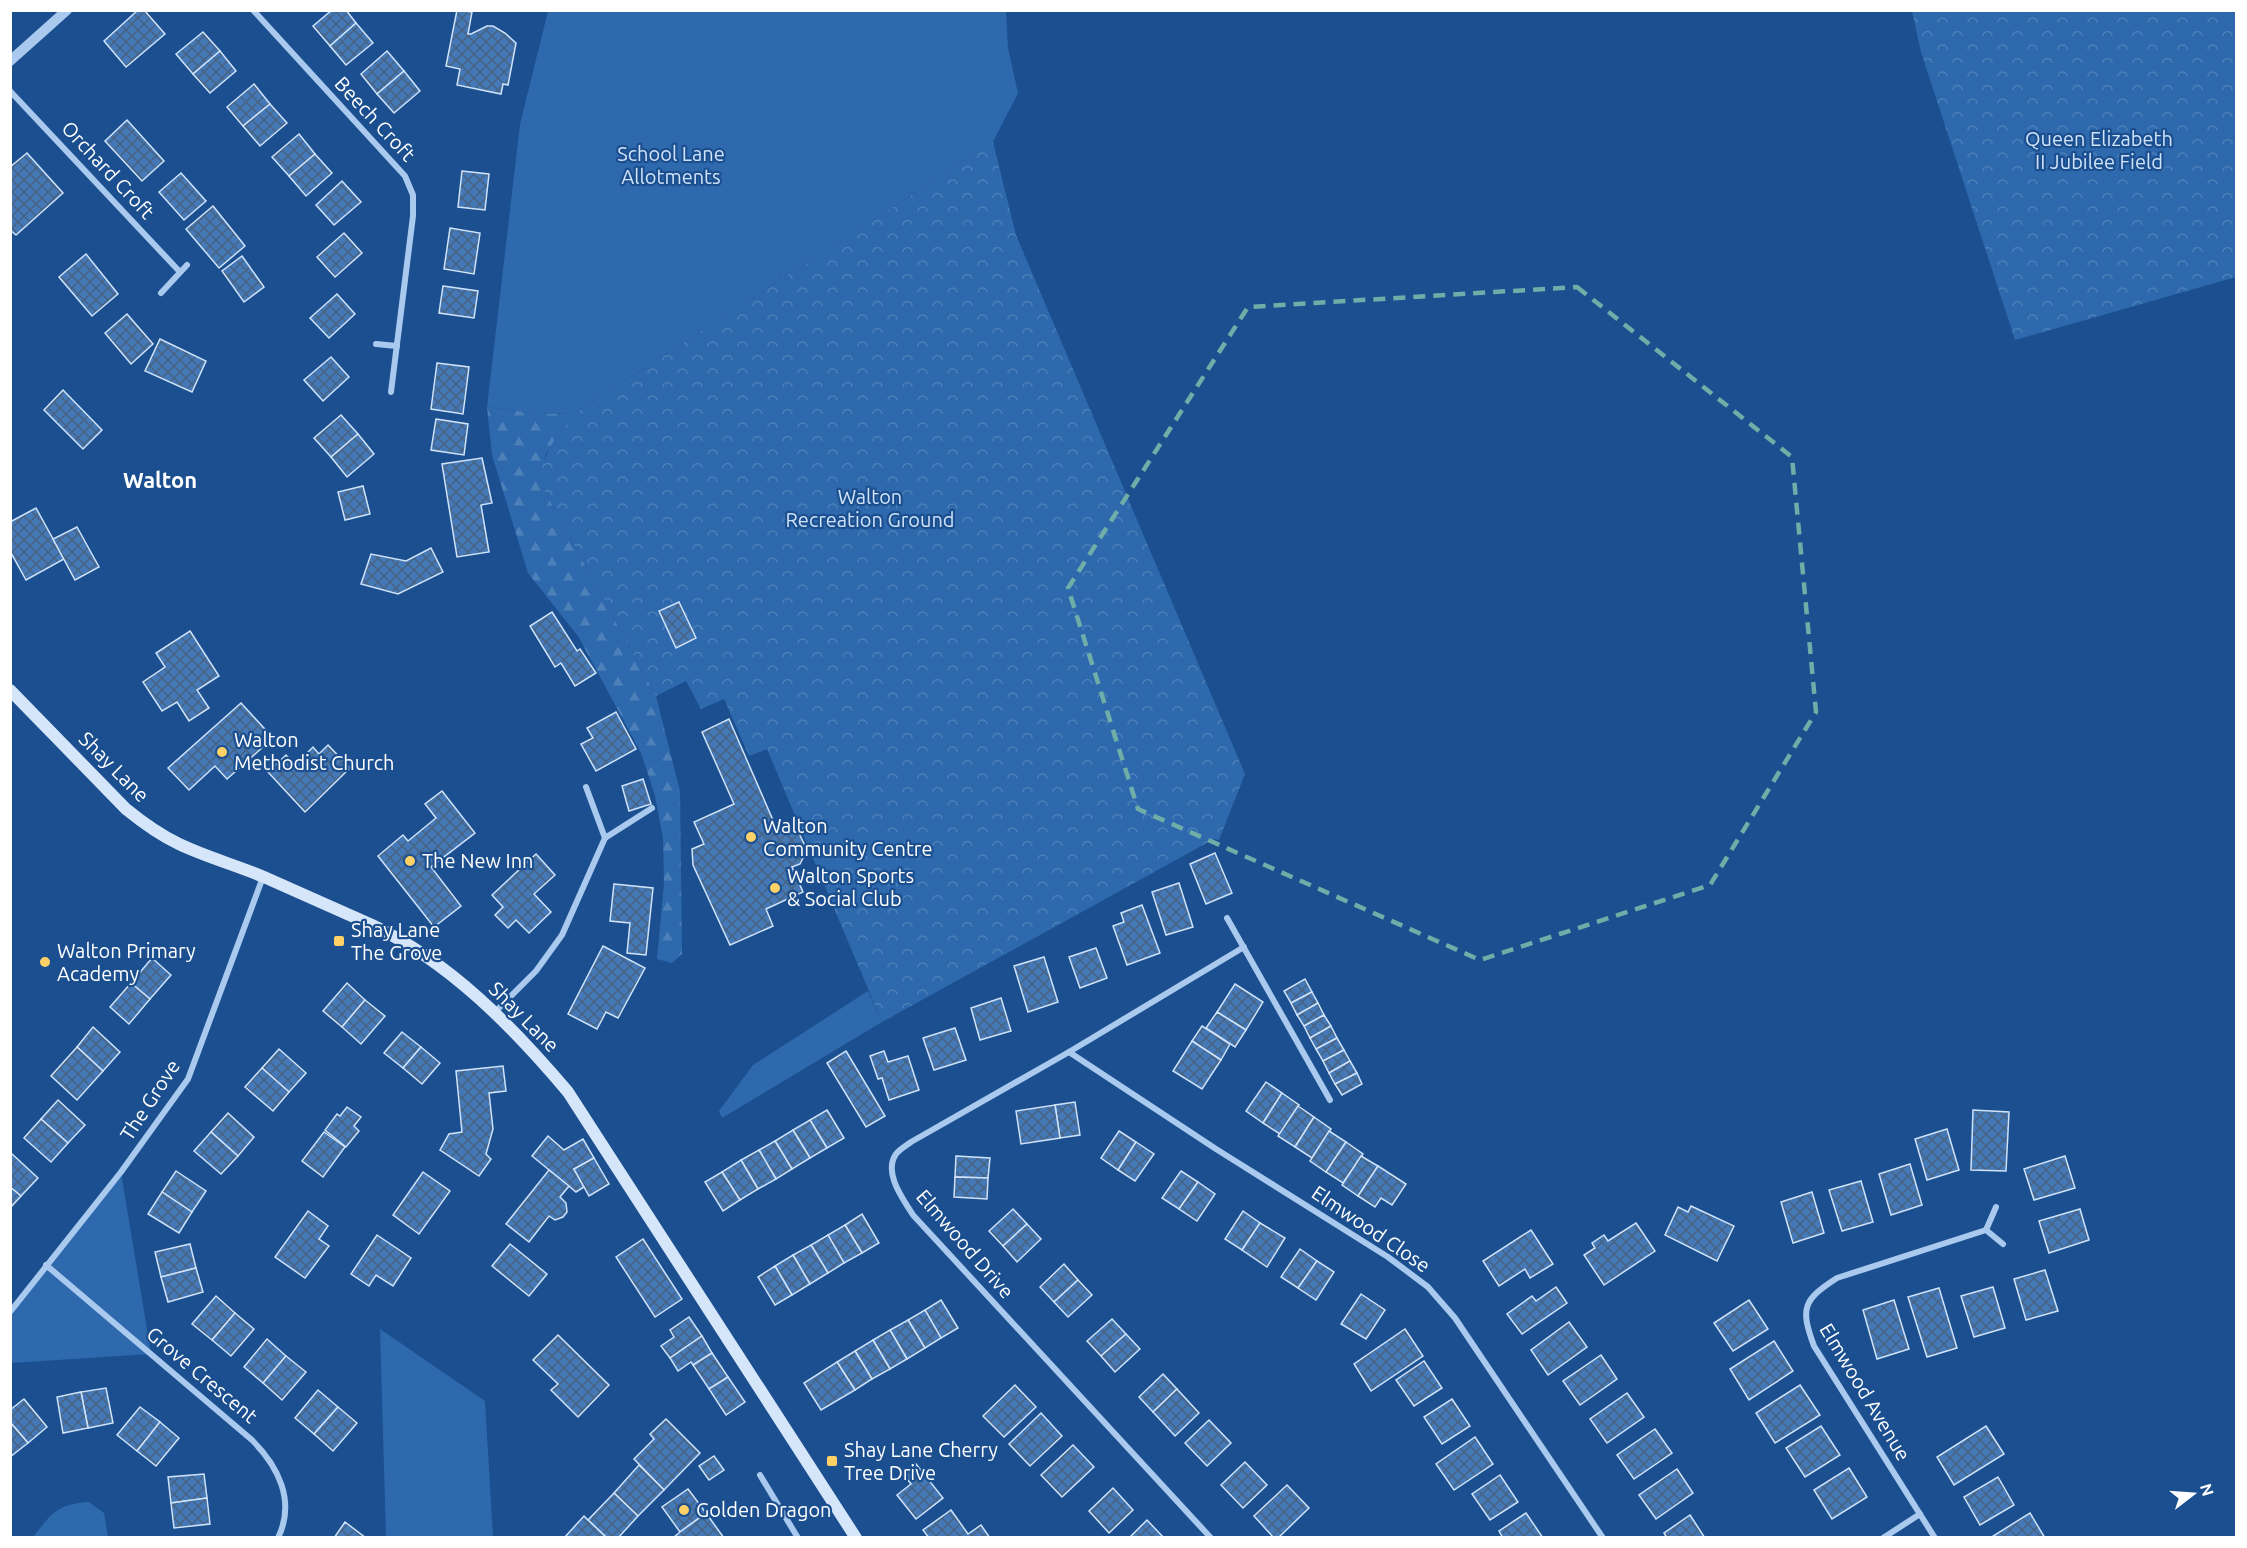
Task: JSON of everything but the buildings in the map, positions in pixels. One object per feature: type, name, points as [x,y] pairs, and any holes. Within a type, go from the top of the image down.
[{"type":"main road","name":"Shay Lane","points":[[10,690],[126,809],[146,824],[178,844],[263,877],[374,926],[445,970],[495,1012],[568,1092],[856,1538]]},
{"type":"street","points":[[10,61],[67,10]]},
{"type":"street","name":"Beech Croft","points":[[252,10],[405,176],[412,195],[413,216],[391,392]]},
{"type":"street","name":"Orchard Croft","points":[[10,91],[180,272]]},
{"type":"street","points":[[161,293],[187,265]]},
{"type":"street","points":[[376,344],[397,346]]},
{"type":"street","points":[[586,787],[604,838]]},
{"type":"street","points":[[495,1012],[536,971],[562,935],[604,838],[652,808]]},
{"type":"street","name":"The Grove","points":[[10,1312],[121,1172],[188,1079],[263,877]]},
{"type":"street","points":[[1227,918],[1330,1100]]},
{"type":"street","name":"Elmwood Drive","points":[[1211,1538],[913,1215],[894,1182],[893,1161],[897,1153],[911,1142],[1069,1052],[1244,947]]},
{"type":"street","name":"Elmwood Close","points":[[1069,1052],[1216,1149],[1388,1257],[1428,1287],[1455,1318],[1603,1538]]},
{"type":"street","points":[[1996,1207],[1986,1230],[2003,1244]]},
{"type":"street","name":"Elmwood Avenue","points":[[1935,1538],[1814,1346],[1805,1321],[1807,1306],[1818,1290],[1838,1278],[1986,1230]]},
{"type":"street","name":"Grove Crescent","points":[[46,1265],[268,1455],[278,1472],[284,1493],[285,1513],[278,1538]]},
{"type":"street","points":[[760,1475],[798,1538]]},
{"type":"street","points":[[1882,1538],[1920,1514]]},
{"type":"highlighted area","points":[[1577,287],[1792,457],[1816,712],[1710,885],[1480,960],[1138,809],[1068,588],[1248,307]]},
{"type":"green space","name":"School Lane Allotments","points":[[548,11],[1006,11],[1008,48],[1018,93],[993,142],[575,413],[540,414],[487,407],[520,124]]},
{"type":"green space","name":"Queen Elizabeth II Jubilee Field","points":[[1912,11],[2236,11],[2236,277],[2015,340],[1921,52]]},
{"type":"green space","name":"Walton Recreation Ground","points":[[993,142],[1016,235],[1245,774],[1219,840],[1214,839],[882,1022],[767,749],[749,756],[724,699],[701,709],[686,681],[656,696],[542,486],[543,464],[556,438],[575,413]]},
{"type":"green space","points":[[487,407],[540,414],[575,413],[545,455],[542,486],[656,696],[680,791],[682,954],[672,963],[657,959],[664,883],[663,838],[655,796],[641,753],[578,636],[528,573],[492,455]]},
{"type":"green space","points":[[868,991],[882,1022],[722,1118],[719,1111],[753,1065]]},
{"type":"green space","points":[[121,1172],[151,1354],[11,1363],[10,1312]]},
{"type":"green space","points":[[380,1329],[485,1401],[493,1537],[386,1537]]},
{"type":"green space","points":[[89,1502],[104,1513],[108,1537],[33,1537],[56,1511],[69,1505]]},
{"type":"place","name":"Walton Methodist Church","points":[[222,752]]},
{"type":"place","name":"Walton Community Centre","points":[[751,837]]},
{"type":"place","name":"The New Inn","points":[[410,861]]},
{"type":"place","name":"Walton Sports & Social Club","points":[[775,888]]},
{"type":"place","name":"Shay Lane The Grove","points":[[339,941]]},
{"type":"place","name":"Walton Primary Academy","points":[[45,962]]},
{"type":"place","name":"Shay Lane Cherry Tree Drive","points":[[832,1461]]},
{"type":"place","name":"Golden Dragon","points":[[684,1510]]},
{"type":"district","name":"Walton","points":[[160,480]]}]
